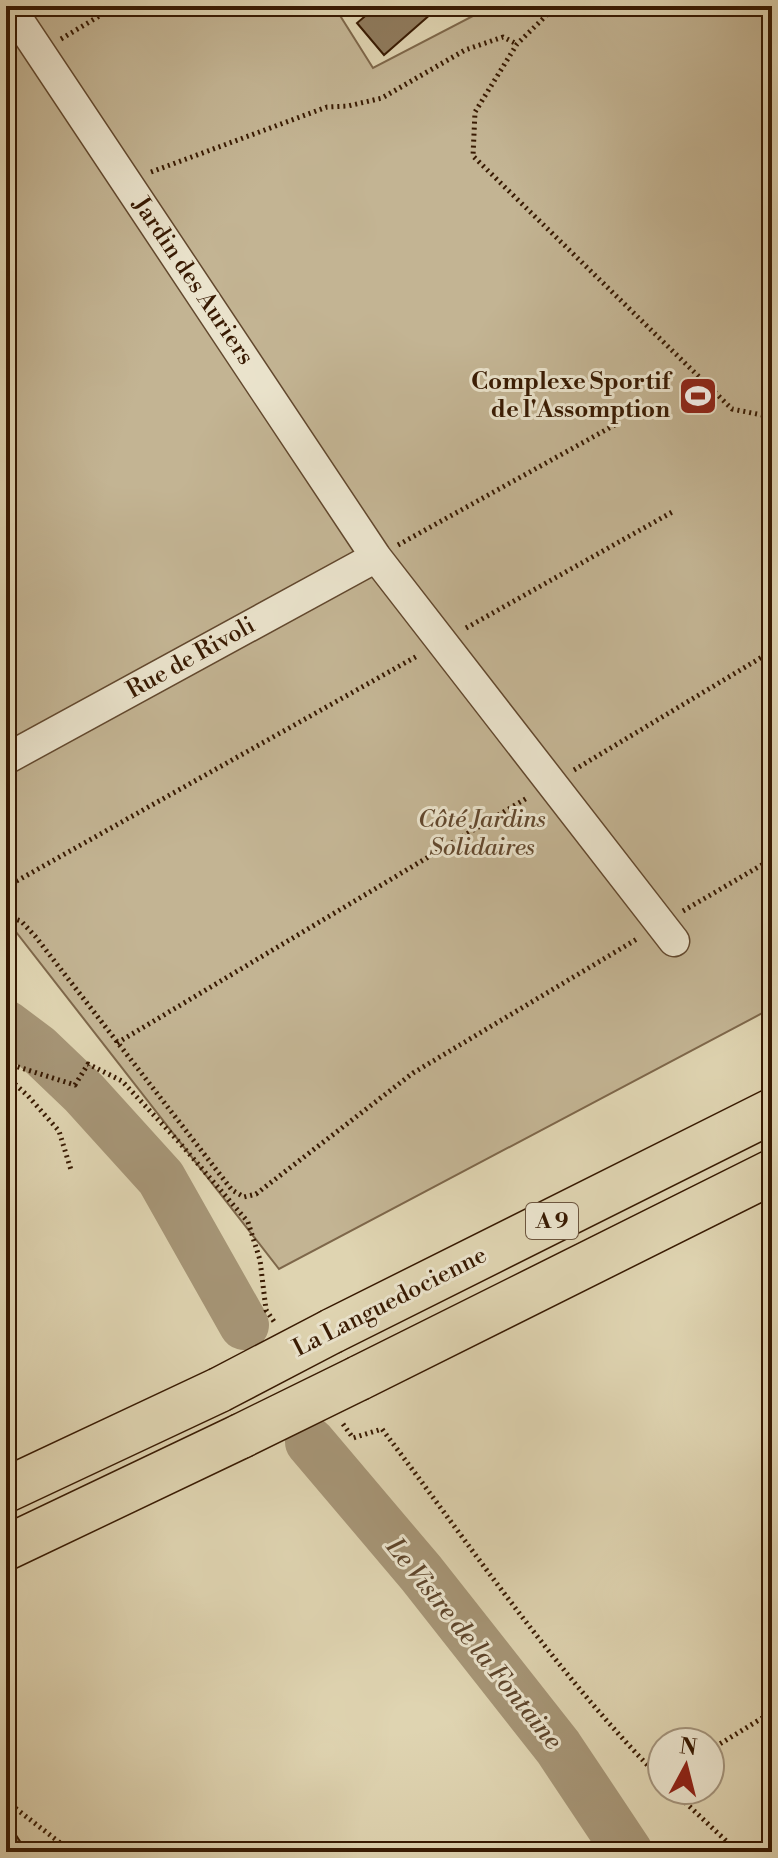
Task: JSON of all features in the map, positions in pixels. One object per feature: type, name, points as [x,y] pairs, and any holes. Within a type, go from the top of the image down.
[{"type":"highway","name":"La Languedocienne","points":[[6,1490],[219,1390],[772,1111]]},
{"type":"highway","name":"A 9","points":[[6,1548],[241,1436],[772,1172]]},
{"type":"street","name":"Jardin des Auriers","points":[[9,6],[376,557],[667,933]]},
{"type":"street","name":"Rue de Rivoli","points":[[6,759],[376,557]]},
{"type":"path","points":[[39,52],[116,6]]},
{"type":"path","points":[[556,6],[517,44],[475,112],[473,156],[732,409],[767,416],[772,412]]},
{"type":"path","points":[[126,181],[327,107],[348,106],[382,98],[465,50],[484,43],[503,37],[517,44]]},
{"type":"path","points":[[376,557],[620,422]]},
{"type":"path","points":[[6,887],[674,511]]},
{"type":"path","points":[[117,1043],[772,651]]},
{"type":"path","points":[[6,916],[21,921],[35,936],[232,1190],[244,1197],[256,1194],[413,1073],[667,933],[772,859]]},
{"type":"path","points":[[6,1076],[59,1131],[71,1170]]},
{"type":"path","points":[[726,1740],[772,1712]]},
{"type":"path","points":[[6,1801],[72,1852]]},
{"type":"path","points":[[689,1806],[738,1852]]},
{"type":"green space","name":"Côté Jardins Solidaires","points":[[6,6],[334,6],[373,68],[492,6],[772,6],[772,1008],[279,1269],[16,932],[6,926]]},
{"type":"building","points":[[377,6],[389,15],[397,6],[440,6],[384,55],[357,23]]},
{"type":"building","points":[[8,1823],[27,1852],[6,1852]]},
{"type":"waterway","name":"Le Vistre de la Fontaine","points":[[6,1025],[38,1049],[84,1093],[161,1178],[244,1325]]},
{"type":"waterway","name":"Le Vistre de la Fontaine","points":[[310,1442],[421,1573],[558,1747],[628,1852]]},
{"type":"place","name":"Complexe Sportif de l'Assomption","points":[[698,396]]}]
